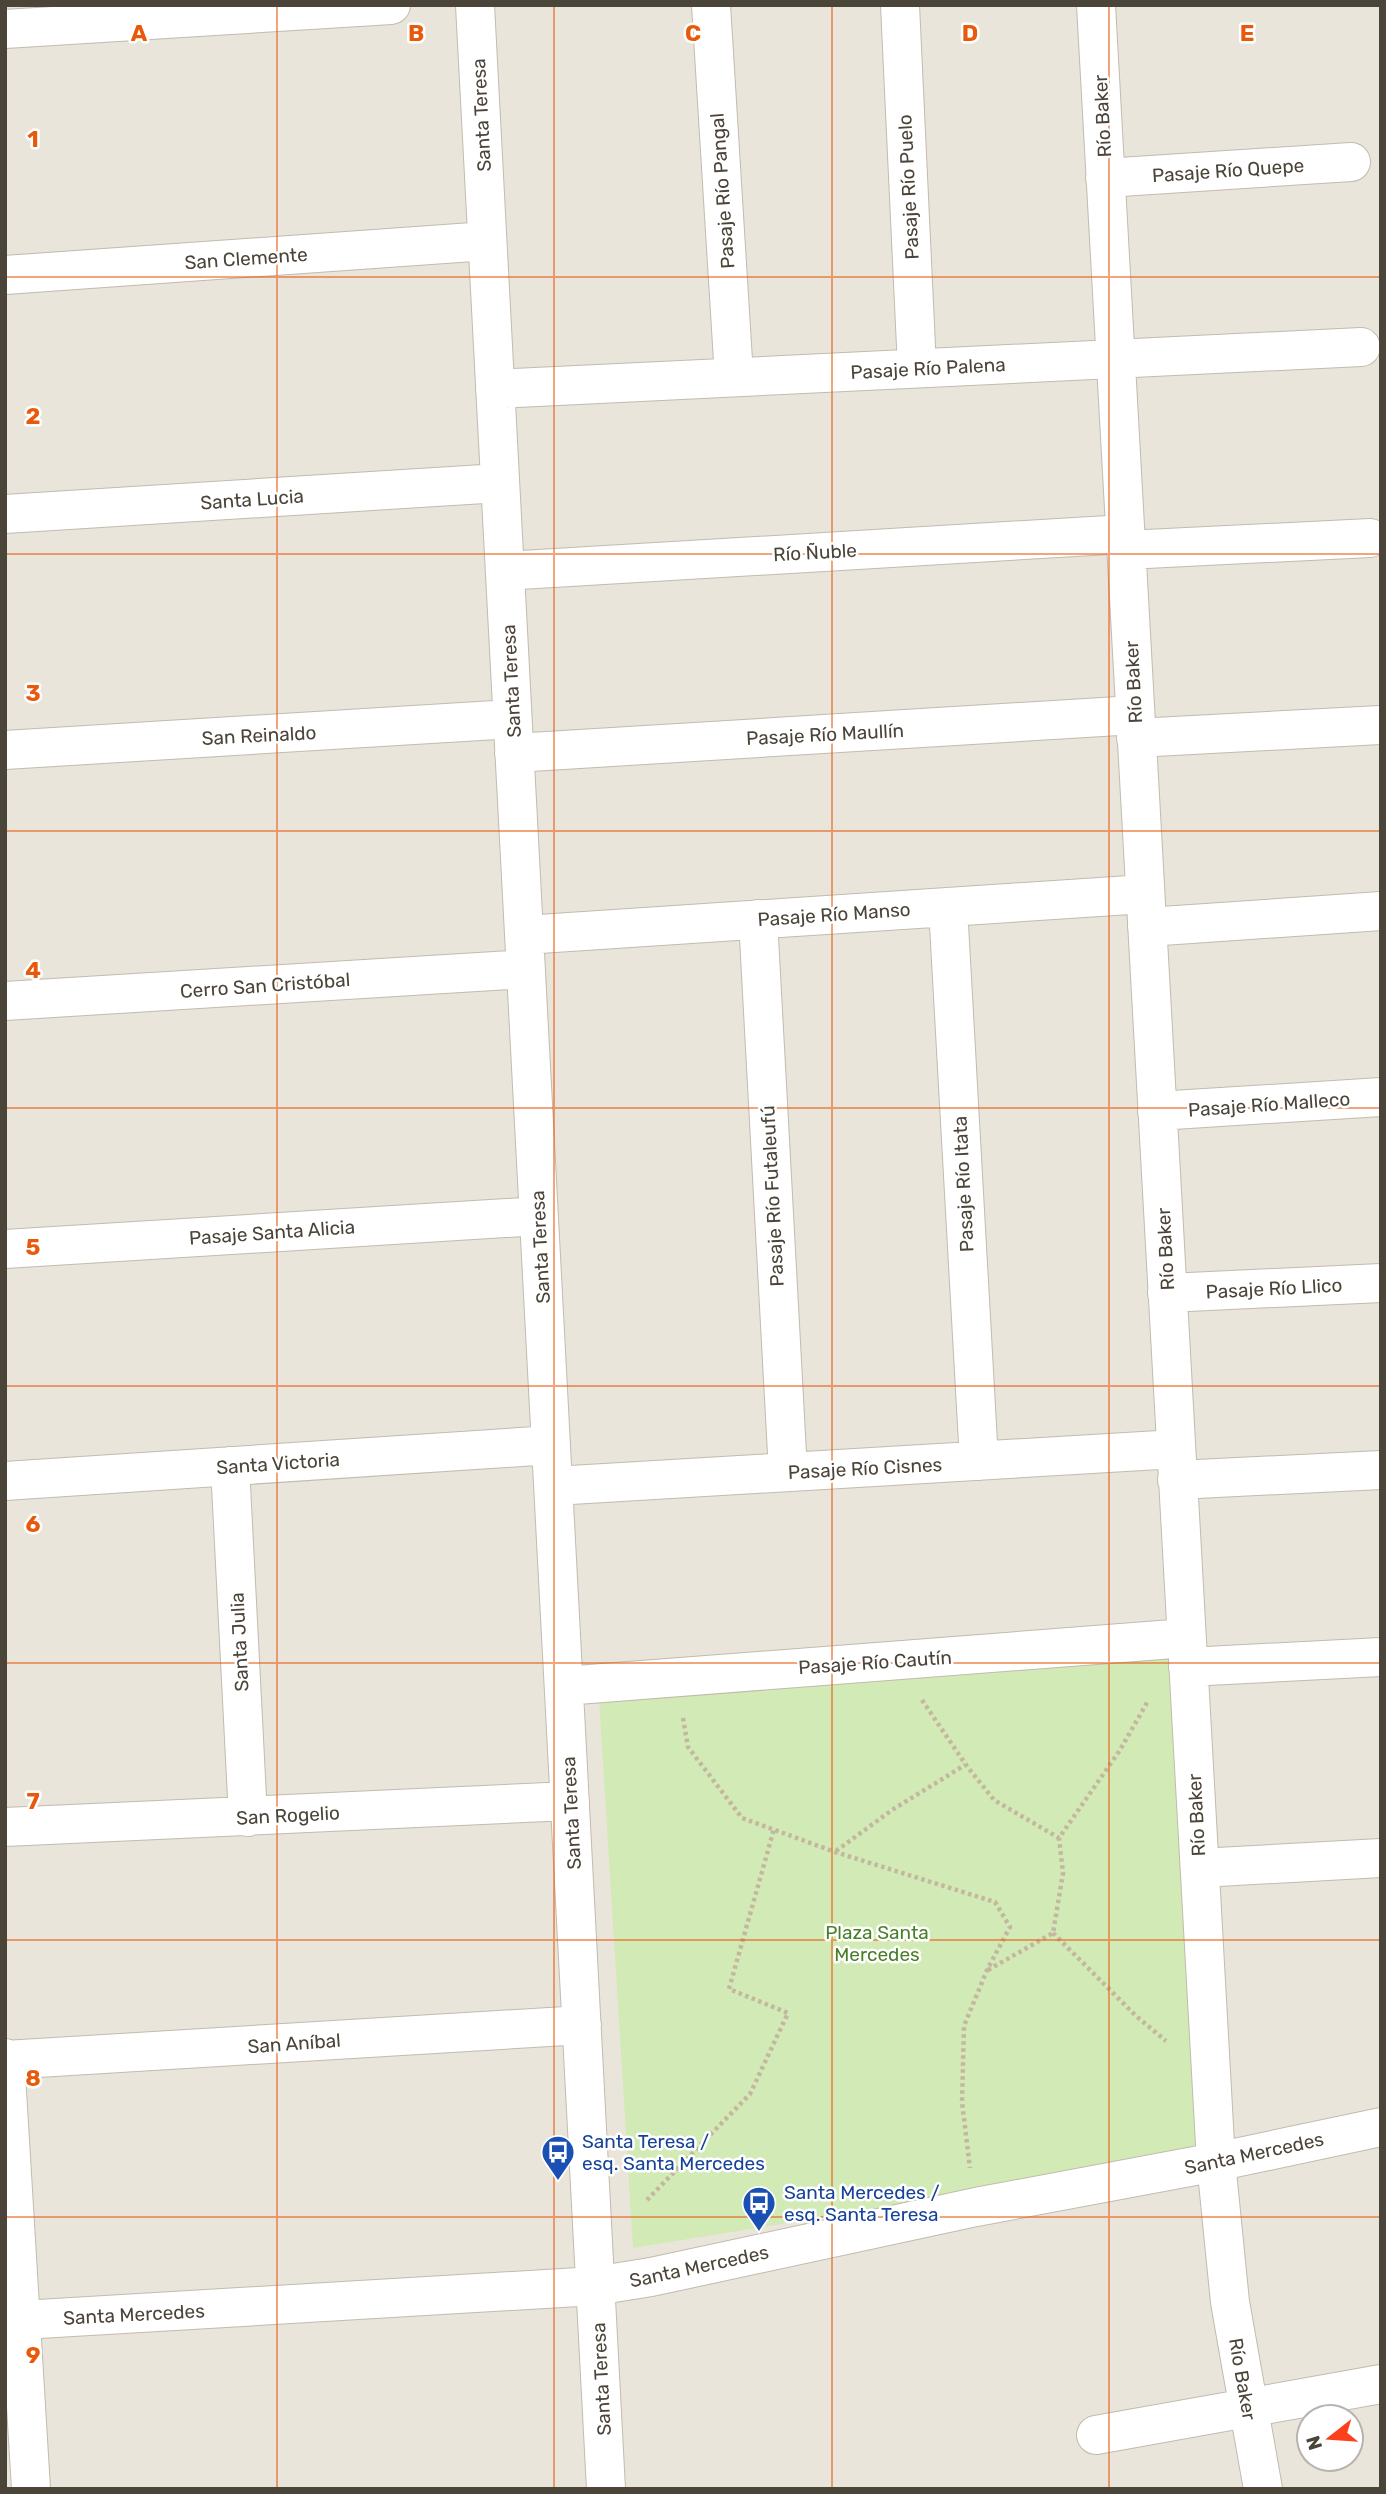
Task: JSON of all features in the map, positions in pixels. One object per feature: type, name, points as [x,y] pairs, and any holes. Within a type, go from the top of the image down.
[{"type":"street","points":[[5,29],[391,5]]},
{"type":"street","name":"Santa Teresa","points":[[475,5],[607,2489]]},
{"type":"street","name":"Pasaje Río Pangal","points":[[710,5],[734,377]]},
{"type":"street","name":"Pasaje Río Puelo","points":[[900,5],[917,368]]},
{"type":"street","name":"Río Baker","points":[[1096,5],[1216,2162],[1230,2302],[1263,2489]]},
{"type":"street","name":"Pasaje Río Quepe","points":[[1105,178],[1351,162]]},
{"type":"street","name":"San Clemente","points":[[5,275],[487,242]]},
{"type":"street","name":"Pasaje Río Palena","points":[[495,389],[1361,347]]},
{"type":"street","name":"Santa Lucia","points":[[5,514],[500,483]]},
{"type":"street","name":"Río Ñuble","points":[[505,571],[1125,542],[1370,538]]},
{"type":"street","name":"Pasaje Río Maullín","points":[[513,736],[1135,726],[1380,725]]},
{"type":"street","name":"San Reinaldo","points":[[5,750],[513,736]]},
{"type":"street","name":"Pasaje Río Manso","points":[[525,952],[758,919],[948,907],[1381,911]]},
{"type":"street","name":"Pasaje Río Itata","points":[[948,907],[979,1461]]},
{"type":"street","name":"Pasaje Río Futaleufú","points":[[758,919],[788,1472]]},
{"type":"street","name":"Cerro San Cristóbal","points":[[5,1001],[525,952]]},
{"type":"street","name":"Pasaje Río Malleco","points":[[1157,1111],[1381,1097]]},
{"type":"street","name":"Pasaje Santa Alicia","points":[[5,1249],[539,1216]]},
{"type":"street","name":"Pasaje Río Llico","points":[[1167,1293],[1381,1283]]},
{"type":"street","name":"Santa Victoria","points":[[5,1482],[551,1445]]},
{"type":"street","name":"Pasaje Río Cisnes","points":[[554,1486],[979,1461],[1381,1470]]},
{"type":"street","name":"Santa Julia","points":[[230,1466],[248,1817]]},
{"type":"street","name":"Pasaje Río Cautín","points":[[564,1686],[896,1660],[1187,1652],[1381,1657]]},
{"type":"street","name":"San Rogelio","points":[[5,1827],[570,1801]]},
{"type":"street","points":[[1200,1868],[1381,1858]]},
{"type":"street","name":"San Aníbal","points":[[5,2059],[582,2025]]},
{"type":"street","points":[[5,2059],[14,2321],[31,2489]]},
{"type":"street","name":"Santa Mercedes","points":[[14,2321],[595,2286],[651,2277],[976,2207],[1216,2162],[1381,2127]]},
{"type":"street","points":[[1096,2435],[1381,2384]]},
{"type":"path","points":[[896,1660],[966,1765],[994,1800],[1059,1838]]},
{"type":"path","points":[[677,1677],[688,1747],[742,1818],[835,1852],[995,1902],[1010,1927],[987,1970],[964,2026],[962,2102],[976,2207]]},
{"type":"path","points":[[1053,1933],[1063,1873],[1059,1838],[1120,1750],[1154,1692]]},
{"type":"path","points":[[835,1852],[892,1810],[966,1765]]},
{"type":"path","points":[[647,2200],[750,2094],[788,2013],[729,1989],[774,1829]]},
{"type":"path","points":[[987,1970],[1053,1933]]},
{"type":"path","points":[[1053,1933],[1135,2015],[1211,2081]]},
{"type":"shaded area","points":[[5,5],[1381,5],[1381,2489],[5,2489]]},
{"type":"green space","name":"Plaza Santa Mercedes","points":[[1182,1658],[1200,2156],[633,2248],[599,1698]]},
{"type":"place","name":"Santa Teresa / esq. Santa Mercedes","points":[[558,2182]]},
{"type":"place","name":"Santa Mercedes / esq. Santa Teresa","points":[[759,2233]]}]
